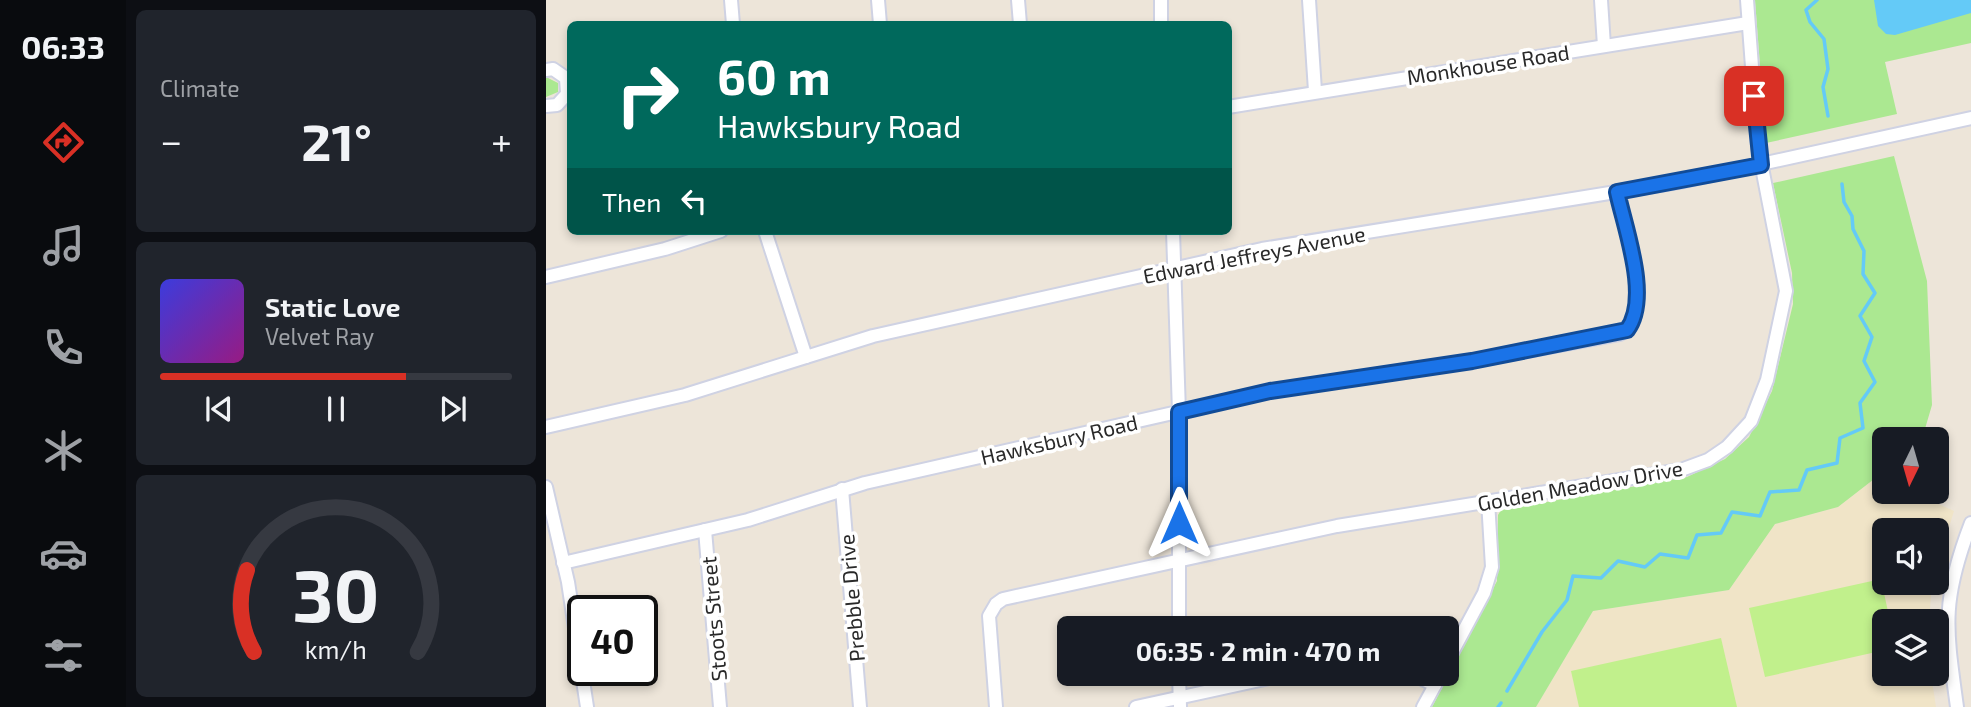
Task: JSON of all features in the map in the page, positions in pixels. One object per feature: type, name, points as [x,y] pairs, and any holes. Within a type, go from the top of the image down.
[{"type":"street","points":[[731,0],[733,21]]},
{"type":"street","points":[[878,0],[880,21]]},
{"type":"street","points":[[1018,0],[1020,21]]},
{"type":"street","points":[[1161,0],[1161,21]]},
{"type":"street","points":[[1310,0],[1315,91]]},
{"type":"street","points":[[1601,0],[1604,46]]},
{"type":"street","name":"Golden Meadow Drive","points":[[996,707],[989,616],[996,604],[1013,597],[1337,526],[1681,470],[1708,460],[1738,438],[1760,402],[1781,325],[1786,291],[1761,165],[1747,0]]},
{"type":"street","name":"Monkhouse Road","points":[[1232,106],[1748,23]]},
{"type":"street","points":[[546,69],[553,69],[566,78],[566,94],[557,105],[546,106]]},
{"type":"street","name":"Edward Jeffreys Avenue","points":[[546,427],[685,395],[873,336],[1174,268],[1296,243],[1617,192],[1761,165],[1971,119]]},
{"type":"street","name":"Hawksbury Road","points":[[564,563],[748,520],[842,489],[1270,391],[1472,361],[1627,330],[1636,315],[1638,292],[1617,192]]},
{"type":"street","points":[[546,277],[665,249],[709,235]]},
{"type":"street","points":[[766,235],[806,357]]},
{"type":"street","points":[[1173,235],[1179,412],[1179,616]]},
{"type":"street","points":[[546,487],[564,563],[587,707]]},
{"type":"street","name":"Prebble Drive","points":[[842,489],[860,707]]},
{"type":"street","points":[[1459,640],[1484,593],[1492,567],[1488,501]]},
{"type":"street","points":[[1957,707],[1948,638],[1947,606],[1954,572],[1971,523]]},
{"type":"street","name":"Stoots Street","points":[[705,530],[720,707]]},
{"type":"street","points":[[1136,707],[1179,702],[1241,686]]},
{"type":"street","points":[[1423,707],[1435,686]]},
{"type":"shaded area","points":[[1872,481],[1872,504],[1939,504],[1954,511],[1949,527],[1949,518],[1872,518],[1872,595],[1931,595],[1930,609],[1872,609],[1872,686],[1933,686],[1936,707],[1536,707],[1593,611],[1729,590],[1775,524],[1838,507]]},
{"type":"green space","points":[[1755,0],[1971,0],[1971,43],[1885,62],[1897,114],[1766,143]]},
{"type":"green space","points":[[546,77],[558,83],[558,92],[546,97]]},
{"type":"green space","points":[[1894,156],[1927,281],[1932,405],[1926,427],[1872,427],[1872,481],[1838,507],[1775,524],[1729,590],[1593,611],[1536,707],[1432,707],[1443,686],[1459,686],[1459,655],[1497,581],[1498,515],[1501,510],[1687,477],[1725,459],[1749,437],[1772,391],[1793,304],[1792,273],[1773,183]]},
{"type":"green space","points":[[1872,581],[1872,595],[1884,595],[1887,609],[1872,609],[1872,653],[1765,677],[1749,608]]},
{"type":"green space","points":[[1721,638],[1737,707],[1579,707],[1571,671]]},
{"type":"water","points":[[1874,0],[1971,0],[1971,13],[1895,35],[1886,34],[1878,26]]},
{"type":"waterway","points":[[1817,0],[1806,10],[1810,22],[1824,39],[1828,69],[1823,87],[1828,116]]},
{"type":"waterway","points":[[1507,691],[1542,632],[1567,600],[1573,576],[1601,578],[1618,561],[1645,567],[1660,554],[1688,558],[1697,535],[1721,533],[1732,512],[1760,516],[1770,492],[1799,490],[1807,470],[1837,463],[1840,438],[1863,428],[1860,403],[1875,382],[1864,361],[1872,337],[1860,316],[1875,293],[1863,274],[1864,251],[1853,229],[1852,216],[1844,202],[1842,184]]},
{"type":"waterway","points":[[1498,707],[1501,703]]},
{"type":"route","points":[[1179,523],[1179,412],[1270,391],[1472,361],[1620,334],[1627,330],[1636,315],[1638,292],[1617,192],[1761,165],[1754,96]]}]
